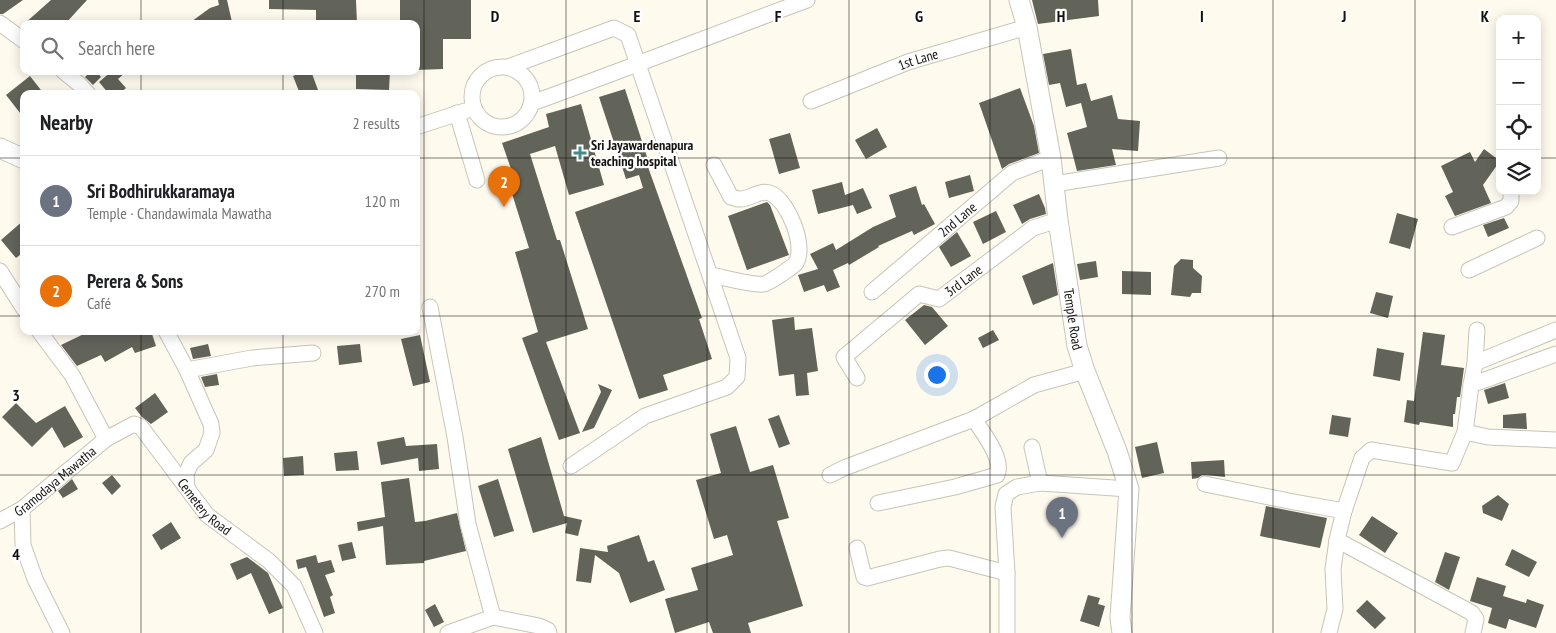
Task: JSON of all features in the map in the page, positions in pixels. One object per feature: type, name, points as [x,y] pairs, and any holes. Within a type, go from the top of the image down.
[{"type":"main road","name":"Temple Road","points":[[1019,0],[1027,27],[1051,158],[1058,220],[1078,346],[1085,371],[1117,451],[1129,489],[1120,618],[1122,633]]},
{"type":"main road","points":[[0,148],[20,157]]},
{"type":"street","points":[[532,103],[807,0]]},
{"type":"street","points":[[0,23],[20,38]]},
{"type":"street","name":"1st Lane","points":[[811,101],[908,62],[1027,27]]},
{"type":"street","points":[[508,67],[614,28],[628,35],[738,358],[737,377],[727,387],[645,416],[571,466]]},
{"type":"street","points":[[498,66],[508,67],[517,70],[530,84],[532,103],[529,112],[522,120],[514,125],[495,127],[486,123],[474,108],[472,90],[476,81],[489,69],[498,66]]},
{"type":"street","points":[[68,75],[84,90]]},
{"type":"street","points":[[420,126],[474,108]]},
{"type":"street","points":[[457,113],[477,180]]},
{"type":"street","name":"2nd Lane","points":[[872,292],[1012,173],[1051,158]]},
{"type":"street","points":[[1054,184],[1219,158]]},
{"type":"street","points":[[711,275],[765,284],[796,264],[800,252],[795,228],[785,205],[772,194],[760,192],[740,199],[731,196],[714,165]]},
{"type":"street","points":[[1452,227],[1506,207],[1511,201],[1511,195]]},
{"type":"street","name":"3rd Lane","points":[[857,378],[844,358],[919,294],[939,299],[1033,228],[1058,220]]},
{"type":"street","points":[[1469,270],[1537,238]]},
{"type":"street","points":[[0,271],[20,303]]},
{"type":"street","points":[[430,307],[455,437],[468,524],[494,617]]},
{"type":"street","points":[[1329,633],[1335,609],[1333,569],[1337,540],[1344,511],[1362,458],[1371,450],[1452,463],[1465,432],[1475,364],[1477,330]]},
{"type":"street","points":[[1475,364],[1556,330]]},
{"type":"street","points":[[42,335],[72,375],[106,439]]},
{"type":"street","name":"Cemetery Road","points":[[168,335],[212,424],[212,433],[206,450],[191,463],[186,474],[187,488],[207,515],[269,561],[294,586],[315,633]]},
{"type":"street","points":[[187,370],[252,358],[313,353]]},
{"type":"street","points":[[1471,385],[1556,354]]},
{"type":"street","points":[[830,475],[974,419],[1034,385],[1085,371]]},
{"type":"street","points":[[878,503],[955,487],[997,475],[999,470],[995,452],[974,419]]},
{"type":"street","name":"Gramodaya Mawatha","points":[[0,521],[22,509],[106,439],[134,424],[141,427],[187,488]]},
{"type":"street","points":[[1465,432],[1488,437],[1556,440]]},
{"type":"street","points":[[1032,447],[1040,484]]},
{"type":"street","points":[[1003,632],[1007,573],[1003,508],[1006,494],[1017,487],[1040,484],[1129,489]]},
{"type":"street","points":[[1205,484],[1344,511]]},
{"type":"street","points":[[22,509],[23,545],[34,579],[62,633]]},
{"type":"street","points":[[1337,540],[1472,613],[1476,619],[1473,633]]},
{"type":"street","points":[[857,548],[864,577],[867,578],[949,558],[1007,573]]},
{"type":"street","points":[[448,633],[494,617],[539,626],[548,630],[549,633]]},
{"type":"building","points":[[0,0],[23,0],[3,14],[0,14]]},
{"type":"building","points":[[51,0],[87,0],[69,20],[28,20]]},
{"type":"building","points":[[218,0],[227,0],[232,20],[194,20],[210,8],[219,5]]},
{"type":"building","points":[[269,0],[356,0],[357,20],[316,20],[316,10],[269,9]]},
{"type":"building","points":[[400,0],[471,0],[471,39],[443,39],[443,69],[420,70],[420,20],[400,20]]},
{"type":"building","points":[[1032,0],[1098,0],[1099,16],[1038,24]]},
{"type":"building","points":[[1071,49],[1077,85],[1086,83],[1091,101],[1112,95],[1118,119],[1140,121],[1138,151],[1112,149],[1116,165],[1077,171],[1067,133],[1087,127],[1081,103],[1066,107],[1060,83],[1049,85],[1043,54]]},
{"type":"building","points":[[87,75],[99,75],[101,77],[93,85],[85,77]]},
{"type":"building","points":[[107,75],[122,75],[118,79],[126,88],[124,90],[106,90],[99,82]]},
{"type":"building","points":[[312,75],[318,90],[298,90],[293,76]]},
{"type":"building","points":[[356,75],[390,75],[389,90],[356,89]]},
{"type":"building","points":[[30,76],[41,90],[20,90],[20,113],[6,95]]},
{"type":"building","points":[[1020,88],[1034,126],[1039,153],[1009,164],[1002,169],[979,103]]},
{"type":"building","points":[[625,89],[650,166],[648,167],[702,318],[699,319],[712,359],[663,375],[668,390],[639,399],[575,212],[643,188],[639,175],[626,179],[599,97]]},
{"type":"building","points":[[581,104],[604,185],[569,195],[555,146],[530,154],[588,329],[546,342],[580,433],[559,440],[522,338],[538,332],[515,252],[529,248],[505,171],[511,169],[502,143],[549,127],[546,114]]},
{"type":"building","points":[[877,128],[887,147],[866,159],[855,140]]},
{"type":"building","points":[[790,133],[800,168],[779,174],[769,139]]},
{"type":"building","points":[[1484,149],[1496,158],[1496,167],[1483,185],[1491,203],[1455,216],[1445,196],[1453,192],[1441,166],[1470,152],[1475,162]]},
{"type":"building","points":[[970,175],[974,191],[949,198],[945,182]]},
{"type":"building","points":[[842,182],[845,195],[863,188],[872,208],[857,214],[853,205],[818,214],[812,190]]},
{"type":"building","points":[[916,186],[922,205],[924,204],[935,224],[914,235],[912,231],[878,246],[849,265],[848,263],[833,270],[840,287],[827,292],[824,285],[804,292],[798,275],[818,269],[810,254],[833,243],[836,250],[873,227],[896,217],[889,195]]},
{"type":"building","points":[[1039,194],[1046,214],[1030,219],[1022,224],[1013,205]]},
{"type":"building","points":[[767,202],[770,205],[789,255],[747,270],[728,216]]},
{"type":"building","points":[[996,211],[1006,232],[983,244],[973,222]]},
{"type":"building","points":[[1397,213],[1418,219],[1410,249],[1389,243]]},
{"type":"building","points":[[1504,218],[1509,228],[1488,237],[1483,225]]},
{"type":"building","points":[[20,223],[20,255],[16,258],[1,240]]},
{"type":"building","points":[[957,232],[971,256],[951,267],[939,247]]},
{"type":"building","points":[[1181,259],[1193,260],[1193,268],[1202,276],[1201,293],[1192,293],[1190,297],[1171,295],[1174,266]]},
{"type":"building","points":[[1096,261],[1098,277],[1080,280],[1077,264]]},
{"type":"building","points":[[1053,263],[1058,295],[1033,305],[1022,276]]},
{"type":"building","points":[[1122,271],[1151,272],[1151,295],[1122,294]]},
{"type":"building","points":[[1376,292],[1393,296],[1388,318],[1370,313]]},
{"type":"building","points":[[924,305],[932,307],[948,326],[925,345],[905,320]]},
{"type":"building","points":[[794,317],[795,330],[812,328],[818,371],[807,373],[809,395],[796,396],[794,374],[779,376],[772,320]]},
{"type":"building","points":[[993,330],[999,340],[983,348],[978,338]]},
{"type":"building","points":[[1423,332],[1445,335],[1441,365],[1464,368],[1460,397],[1457,397],[1455,414],[1453,414],[1453,427],[1420,422],[1419,425],[1404,422],[1407,400],[1414,401]]},
{"type":"building","points":[[82,335],[152,335],[156,346],[135,353],[132,347],[105,362],[101,355],[77,366],[61,345]]},
{"type":"building","points":[[420,335],[430,382],[413,386],[401,339]]},
{"type":"building","points":[[208,344],[211,356],[193,359],[190,348]]},
{"type":"building","points":[[360,344],[362,362],[339,365],[337,346]]},
{"type":"building","points":[[1377,348],[1404,353],[1400,381],[1373,376]]},
{"type":"building","points":[[217,374],[219,385],[205,387],[201,377]]},
{"type":"building","points":[[1505,383],[1509,398],[1488,404],[1484,390]]},
{"type":"building","points":[[598,384],[612,390],[594,428],[582,432],[601,392]]},
{"type":"building","points":[[155,393],[168,412],[151,424],[135,408]]},
{"type":"building","points":[[16,403],[36,423],[65,406],[83,437],[64,448],[52,427],[32,447],[2,417]]},
{"type":"building","points":[[1526,413],[1527,429],[1503,428],[1503,415]]},
{"type":"building","points":[[779,415],[790,444],[779,448],[768,419]]},
{"type":"building","points":[[1332,415],[1351,418],[1348,437],[1329,434]]},
{"type":"building","points":[[736,426],[750,472],[773,465],[789,518],[777,521],[803,606],[748,623],[751,633],[713,633],[709,622],[675,633],[665,599],[698,590],[691,568],[733,555],[727,535],[714,539],[696,480],[721,473],[710,434]]},
{"type":"building","points":[[404,437],[406,446],[437,444],[439,469],[419,471],[418,458],[381,465],[377,442]]},
{"type":"building","points":[[541,437],[564,516],[582,520],[578,536],[565,533],[567,523],[533,533],[508,449]]},
{"type":"building","points":[[1157,442],[1164,473],[1142,478],[1135,447]]},
{"type":"building","points":[[357,451],[359,470],[336,471],[334,453]]},
{"type":"building","points":[[303,456],[304,475],[284,476],[283,458]]},
{"type":"building","points":[[1224,460],[1225,477],[1202,475],[1192,479],[1191,462]]},
{"type":"building","points":[[112,475],[121,486],[112,495],[102,483]]},
{"type":"building","points":[[409,478],[415,522],[457,513],[466,551],[424,561],[424,563],[386,565],[383,526],[358,531],[357,522],[385,517],[381,482]]},
{"type":"building","points":[[72,479],[78,489],[63,498],[58,491]]},
{"type":"building","points":[[498,479],[514,531],[494,537],[478,486]]},
{"type":"building","points":[[1498,495],[1509,504],[1502,521],[1483,513],[1482,506]]},
{"type":"building","points":[[1266,506],[1327,518],[1320,548],[1260,536]]},
{"type":"building","points":[[1372,516],[1398,533],[1385,553],[1359,535]]},
{"type":"building","points":[[171,522],[181,538],[161,550],[152,535]]},
{"type":"building","points":[[639,535],[648,562],[654,560],[665,590],[630,603],[619,573],[595,555],[591,583],[576,581],[580,548],[608,552],[607,546]]},
{"type":"building","points":[[352,542],[356,558],[342,561],[338,545]]},
{"type":"building","points":[[1512,549],[1537,562],[1529,577],[1505,565]]},
{"type":"building","points":[[1445,552],[1460,557],[1449,590],[1435,582]]},
{"type":"building","points":[[316,555],[318,563],[331,560],[335,572],[325,575],[333,595],[330,597],[335,613],[324,617],[306,567],[298,569],[296,560]]},
{"type":"building","points":[[247,557],[268,573],[283,608],[269,614],[251,573],[237,580],[230,564]]},
{"type":"building","points":[[1477,577],[1506,586],[1503,596],[1526,603],[1527,599],[1544,605],[1536,628],[1509,619],[1506,629],[1488,623],[1492,608],[1470,601]]},
{"type":"building","points":[[1088,595],[1100,598],[1098,604],[1105,606],[1099,627],[1080,621]]},
{"type":"building","points":[[1367,600],[1386,618],[1375,629],[1356,611]]},
{"type":"building","points":[[435,604],[444,622],[434,627],[425,610]]},
{"type":"place","name":"Sri Jayawardenapura teaching hospital","points":[[580,153]]},
{"type":"place","name":"Perera & Sons","points":[[504,207]]},
{"type":"place","name":"Sri Bodhirukkaramaya","points":[[1062,538]]}]
